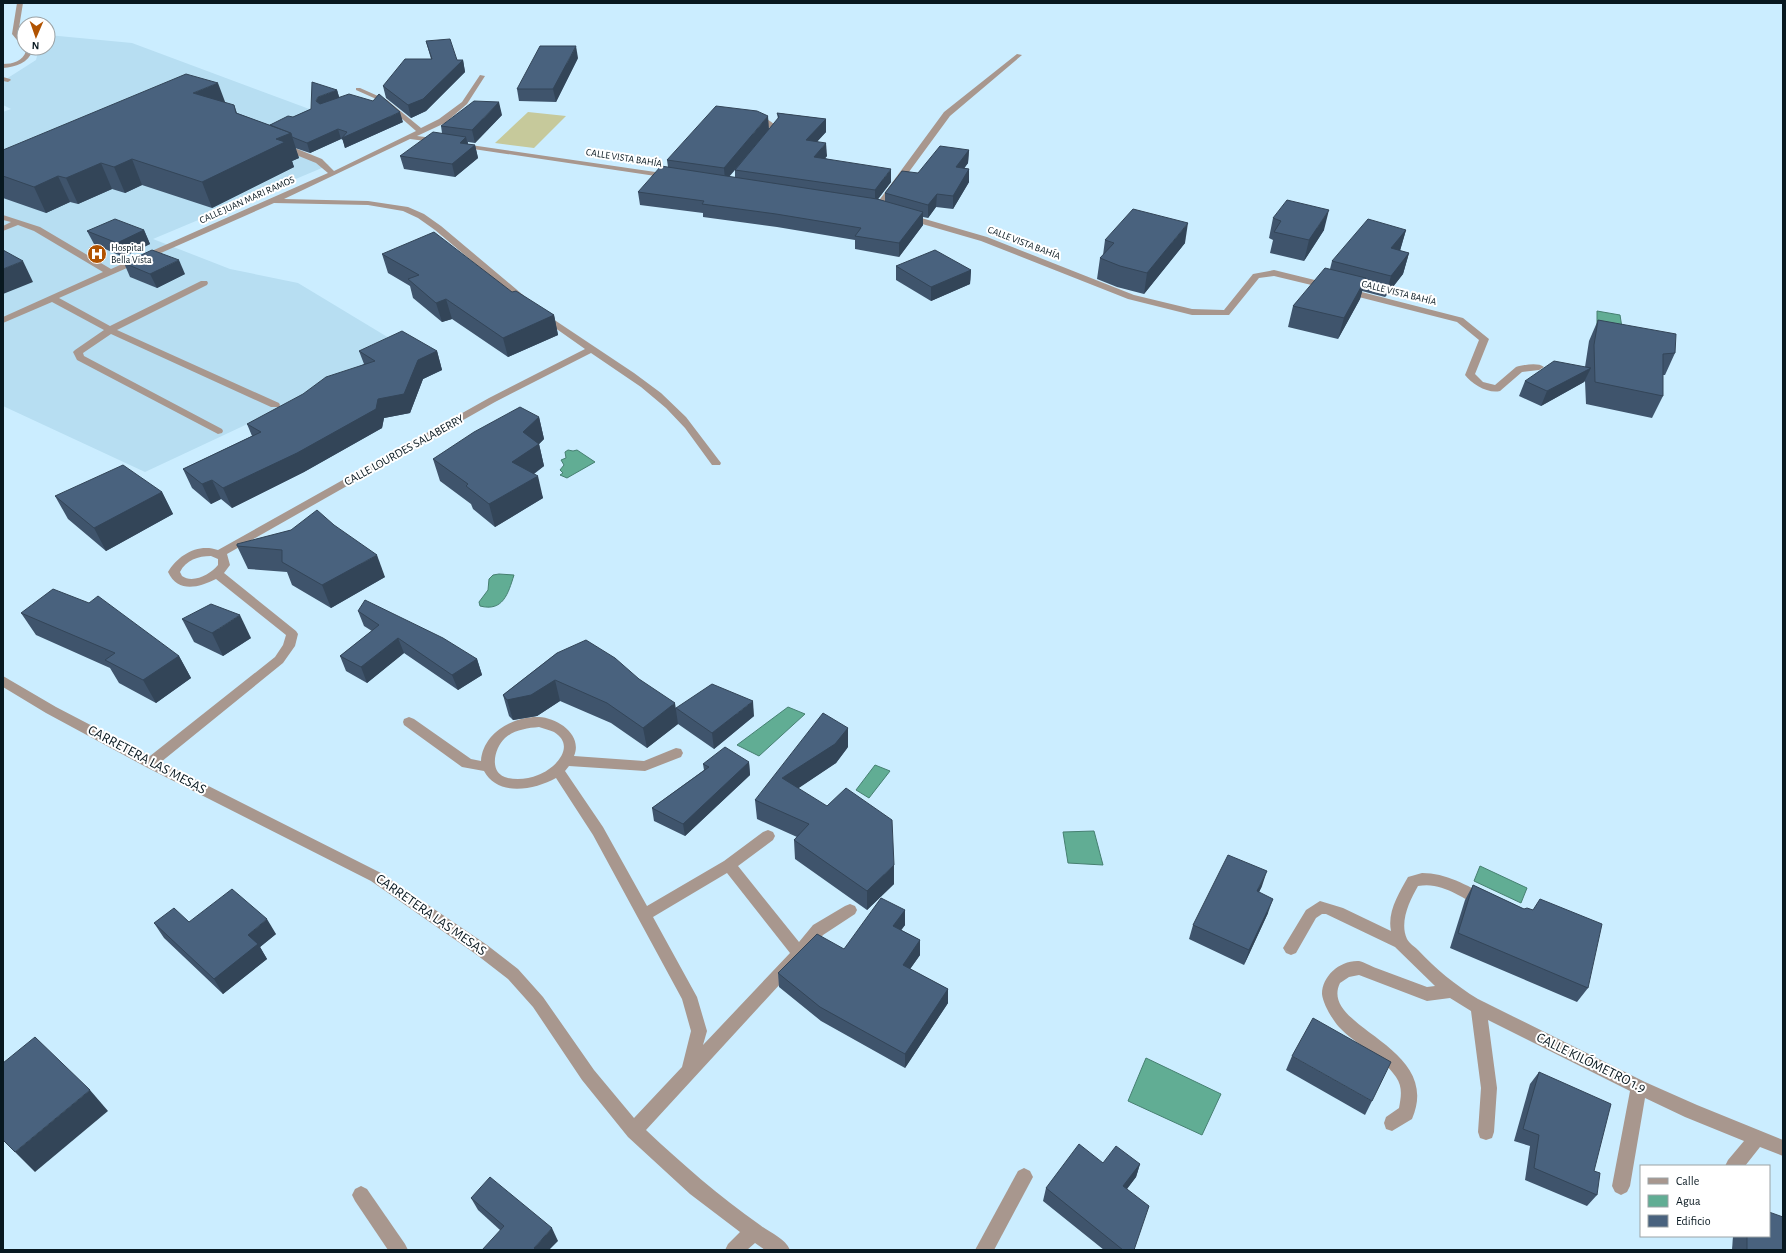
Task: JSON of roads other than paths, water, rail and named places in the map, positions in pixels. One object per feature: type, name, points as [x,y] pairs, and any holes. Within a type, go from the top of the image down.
[{"type":"street","points":[[18,16],[20,3]]},
{"type":"street","points":[[878,208],[947,114],[1020,55]]},
{"type":"street","points":[[3,66],[21,62],[29,56]]},
{"type":"street","name":"CALLE JUAN MARI RAMOS","points":[[3,320],[333,174],[442,121],[465,103],[482,76]]},
{"type":"street","points":[[358,89],[385,101],[420,131]]},
{"type":"street","points":[[366,100],[385,101]]},
{"type":"street","points":[[747,116],[768,122],[775,129],[761,146]]},
{"type":"street","name":"CALLE VISTA BAHÍA","points":[[408,137],[681,178]]},
{"type":"street","points":[[277,144],[319,161],[333,174]]},
{"type":"street","points":[[272,200],[368,203],[405,209],[421,216],[558,328],[655,393],[687,424],[716,463]]},
{"type":"street","name":"CALLE VISTA BAHÍA","points":[[901,215],[984,238],[1131,297],[1192,312],[1226,313],[1256,276],[1274,272],[1460,320],[1484,339],[1470,375],[1480,384],[1497,390],[1519,369],[1539,367]]},
{"type":"street","points":[[3,217],[37,229],[109,272]]},
{"type":"street","points":[[3,229],[18,222]]},
{"type":"street","points":[[204,283],[110,330],[78,352],[80,358],[218,430]]},
{"type":"street","points":[[52,298],[110,330],[275,406]]},
{"type":"street","name":"CALLE LOURDES SALABERRY","points":[[219,554],[492,400],[591,350]]},
{"type":"street","points":[[205,552],[219,554],[223,557],[224,565],[217,574],[210,578],[193,583],[179,580],[175,576],[174,572],[176,566],[188,557],[205,552]]},
{"type":"street","points":[[151,763],[279,660],[288,646],[292,634],[217,574]]},
{"type":"street","name":"CARRETERA LAS MESAS","points":[[3,681],[51,710],[151,763],[376,877],[482,950],[513,974],[538,1002],[588,1075],[634,1130],[696,1188],[754,1232],[781,1250]]},
{"type":"street","points":[[409,722],[467,764],[487,767]]},
{"type":"street","points":[[540,722],[562,731],[569,740],[570,750],[562,766],[546,779],[531,784],[517,785],[503,782],[493,776],[487,767],[487,756],[491,745],[500,735],[512,728],[540,722]]},
{"type":"street","points":[[562,766],[645,766],[676,753]]},
{"type":"street","points":[[562,766],[689,997],[699,1031],[689,1071]]},
{"type":"street","points":[[644,915],[729,865],[768,836]]},
{"type":"street","points":[[729,865],[799,952]]},
{"type":"street","points":[[1400,942],[1397,926],[1401,903],[1413,881],[1422,878],[1431,878],[1449,884],[1496,906]]},
{"type":"street","points":[[1291,948],[1311,914],[1320,907],[1329,908],[1345,915],[1366,927],[1400,942]]},
{"type":"street","points":[[634,1130],[818,930],[850,910]]},
{"type":"street","name":"CALLE KILÓMETRO 1.9","points":[[1400,942],[1411,955],[1452,991],[1478,1007],[1639,1087],[1691,1111],[1783,1148]]},
{"type":"street","points":[[1392,1123],[1406,1113],[1410,1092],[1407,1080],[1401,1070],[1382,1051],[1361,1036],[1344,1021],[1335,1008],[1330,996],[1331,986],[1335,978],[1345,971],[1359,968],[1427,994],[1452,991]]},
{"type":"street","points":[[1478,1007],[1489,1088],[1486,1132]]},
{"type":"street","points":[[1620,1186],[1639,1087]]},
{"type":"street","points":[[1735,1165],[1757,1138]]},
{"type":"street","points":[[984,1250],[1024,1177]]},
{"type":"street","points":[[361,1195],[399,1250]]},
{"type":"street","points":[[734,1250],[754,1232]]},
{"type":"water","points":[[1597,311],[1620,315],[1623,334],[1597,330]]},
{"type":"water","points":[[568,450],[577,450],[595,462],[567,478],[560,475],[563,473],[560,470],[564,465],[561,460],[566,458],[565,452]]},
{"type":"water","points":[[493,575],[514,575],[507,595],[499,604],[488,607],[480,606],[479,602],[488,590],[489,579]]},
{"type":"water","points":[[788,707],[805,714],[759,756],[737,745]]},
{"type":"water","points":[[875,765],[890,771],[869,798],[856,790]]},
{"type":"water","points":[[1094,831],[1103,865],[1068,863],[1063,832]]},
{"type":"water","points":[[1480,866],[1527,888],[1521,903],[1474,881]]},
{"type":"water","points":[[1146,1058],[1221,1094],[1202,1135],[1128,1101]]},
{"type":"place","name":"Hospital Bella Vista","points":[[97,254]]}]
